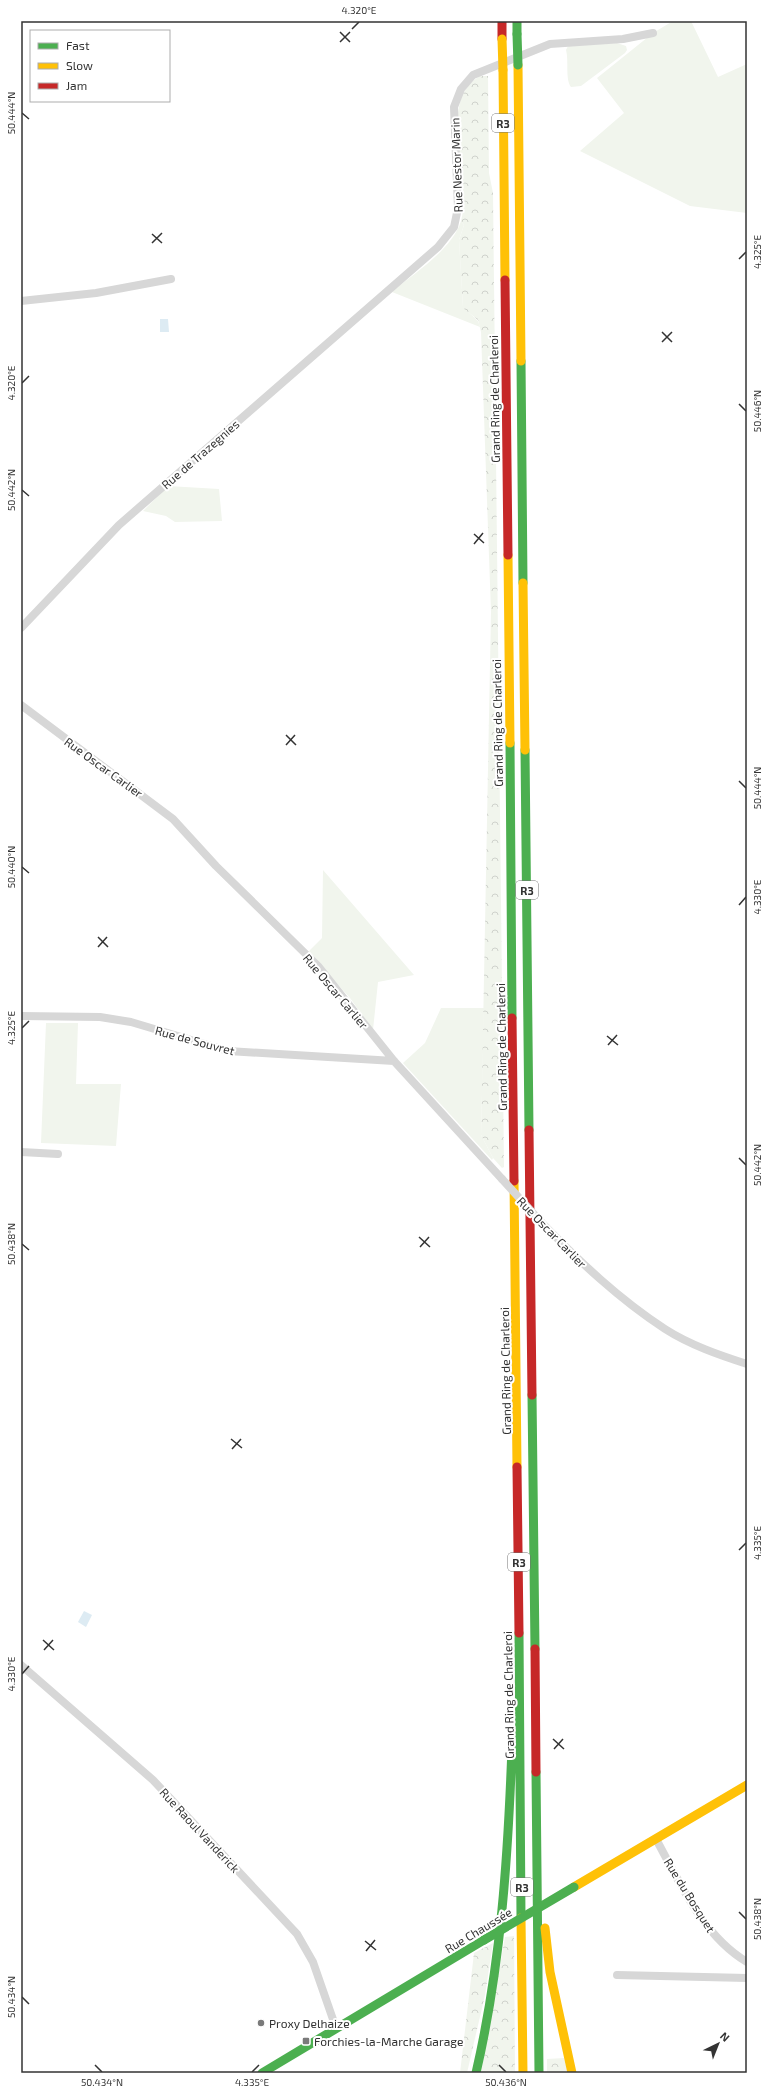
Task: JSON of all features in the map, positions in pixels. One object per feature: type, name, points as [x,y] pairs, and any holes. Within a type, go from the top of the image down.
[{"type":"main road","name":"Grand Ring de Charleroi","points":[[502,21],[523,2073]]},
{"type":"main road","name":"R3","points":[[517,21],[538,2073]]},
{"type":"main road","points":[[476,2073],[487,2027],[497,1969],[504,1905],[510,1822],[513,1718],[520,1700]]},
{"type":"main road","name":"Rue Chaussée","points":[[262,2073],[274,2070],[336,2028],[747,1785]]},
{"type":"main road","points":[[537,1898],[545,1929],[550,1972],[572,2073]]},
{"type":"street","name":"Rue Nestor Marin","points":[[388,291],[438,247],[454,227],[458,208],[454,107],[461,89],[473,75],[482,70],[550,44],[623,39],[653,33]]},
{"type":"street","points":[[21,301],[96,293],[171,279]]},
{"type":"street","name":"Rue de Trazegnies","points":[[21,628],[119,525],[388,291]]},
{"type":"street","name":"Rue Oscar Carlier","points":[[21,705],[173,819],[216,866],[318,966],[394,1061],[542,1223],[591,1273],[666,1329],[715,1353],[747,1364]]},
{"type":"street","name":"Rue de Souvret","points":[[21,1016],[100,1017],[131,1022],[228,1051],[394,1061]]},
{"type":"street","points":[[21,1152],[58,1154]]},
{"type":"street","name":"Rue Raoul Vanderick","points":[[21,1665],[153,1780],[297,1934],[313,1962],[336,2028]]},
{"type":"street","name":"Rue du Bosquet","points":[[656,1839],[702,1920],[715,1936],[747,1962]]},
{"type":"street","points":[[617,1975],[747,1978]]},
{"type":"green space","points":[[673,21],[691,21],[718,77],[747,64],[747,213],[690,206],[580,151],[624,113],[597,78],[653,33]]},
{"type":"green space","points":[[617,43],[626,46],[627,50],[625,53],[581,86],[571,87],[568,79],[566,50],[568,46]]},
{"type":"green space","points":[[480,76],[488,76],[489,173],[493,193],[504,1167],[502,1168],[493,1158],[481,1135],[491,612],[481,332],[478,320],[463,308],[459,240],[464,225],[461,221],[463,185],[457,122],[460,104],[467,88]]},
{"type":"green space","points":[[461,221],[464,225],[459,240],[463,307],[478,321],[480,327],[392,292],[421,269],[450,242]]},
{"type":"green space","points":[[168,486],[219,489],[222,521],[175,522],[166,516],[143,511]]},
{"type":"green space","points":[[323,870],[414,975],[378,982],[373,1030],[350,998],[308,952],[322,938]]},
{"type":"green space","points":[[441,1008],[484,1008],[481,1135],[493,1158],[492,1160],[403,1063],[425,1043]]},
{"type":"green space","points":[[46,1023],[78,1023],[76,1084],[121,1084],[116,1146],[41,1143]]},
{"type":"green space","points":[[514,1936],[515,2073],[481,2073],[505,1937]]},
{"type":"green space","points":[[493,1943],[485,1995],[467,2073],[460,2073],[474,1953]]},
{"type":"green space","points":[[564,2058],[568,2073],[547,2073],[547,2059]]},
{"type":"shaded area","points":[[160,319],[168,319],[169,332],[160,332]]},
{"type":"shaded area","points":[[84,1611],[92,1615],[86,1627],[78,1622]]},
{"type":"traffic: fast","points":[[517,21],[517,34]]},
{"type":"traffic: fast","points":[[517,34],[518,65]]},
{"type":"traffic: fast","points":[[521,361],[523,583]]},
{"type":"traffic: fast","points":[[510,743],[512,1018]]},
{"type":"traffic: fast","points":[[525,750],[529,1130]]},
{"type":"traffic: fast","points":[[532,1395],[535,1649]]},
{"type":"traffic: fast","points":[[519,1633],[521,1918]]},
{"type":"traffic: fast","points":[[476,2073],[492,1992],[502,1911],[512,1747]]},
{"type":"traffic: fast","points":[[536,1772],[539,2073]]},
{"type":"traffic: fast","points":[[484,1940],[574,1887]]},
{"type":"traffic: fast","points":[[262,2073],[484,1940]]},
{"type":"traffic: slow","points":[[502,39],[503,70]]},
{"type":"traffic: slow","points":[[518,65],[521,361]]},
{"type":"traffic: slow","points":[[503,70],[505,280]]},
{"type":"traffic: slow","points":[[508,555],[510,743]]},
{"type":"traffic: slow","points":[[523,583],[525,750]]},
{"type":"traffic: slow","points":[[514,1181],[517,1467]]},
{"type":"traffic: slow","points":[[574,1887],[747,1785]]},
{"type":"traffic: slow","points":[[521,1918],[523,2073]]},
{"type":"traffic: slow","points":[[545,1928],[550,1972],[572,2073]]},
{"type":"traffic: jam","points":[[502,21],[502,39]]},
{"type":"traffic: jam","points":[[505,280],[508,555]]},
{"type":"traffic: jam","points":[[512,1018],[514,1181]]},
{"type":"traffic: jam","points":[[529,1130],[532,1395]]},
{"type":"traffic: jam","points":[[517,1467],[519,1633]]},
{"type":"traffic: jam","points":[[535,1649],[536,1772]]},
{"type":"place","name":"Proxy Delhaize","points":[[261,2023]]},
{"type":"place","name":"Forchies-la-Marche Garage","points":[[306,2041]]}]
